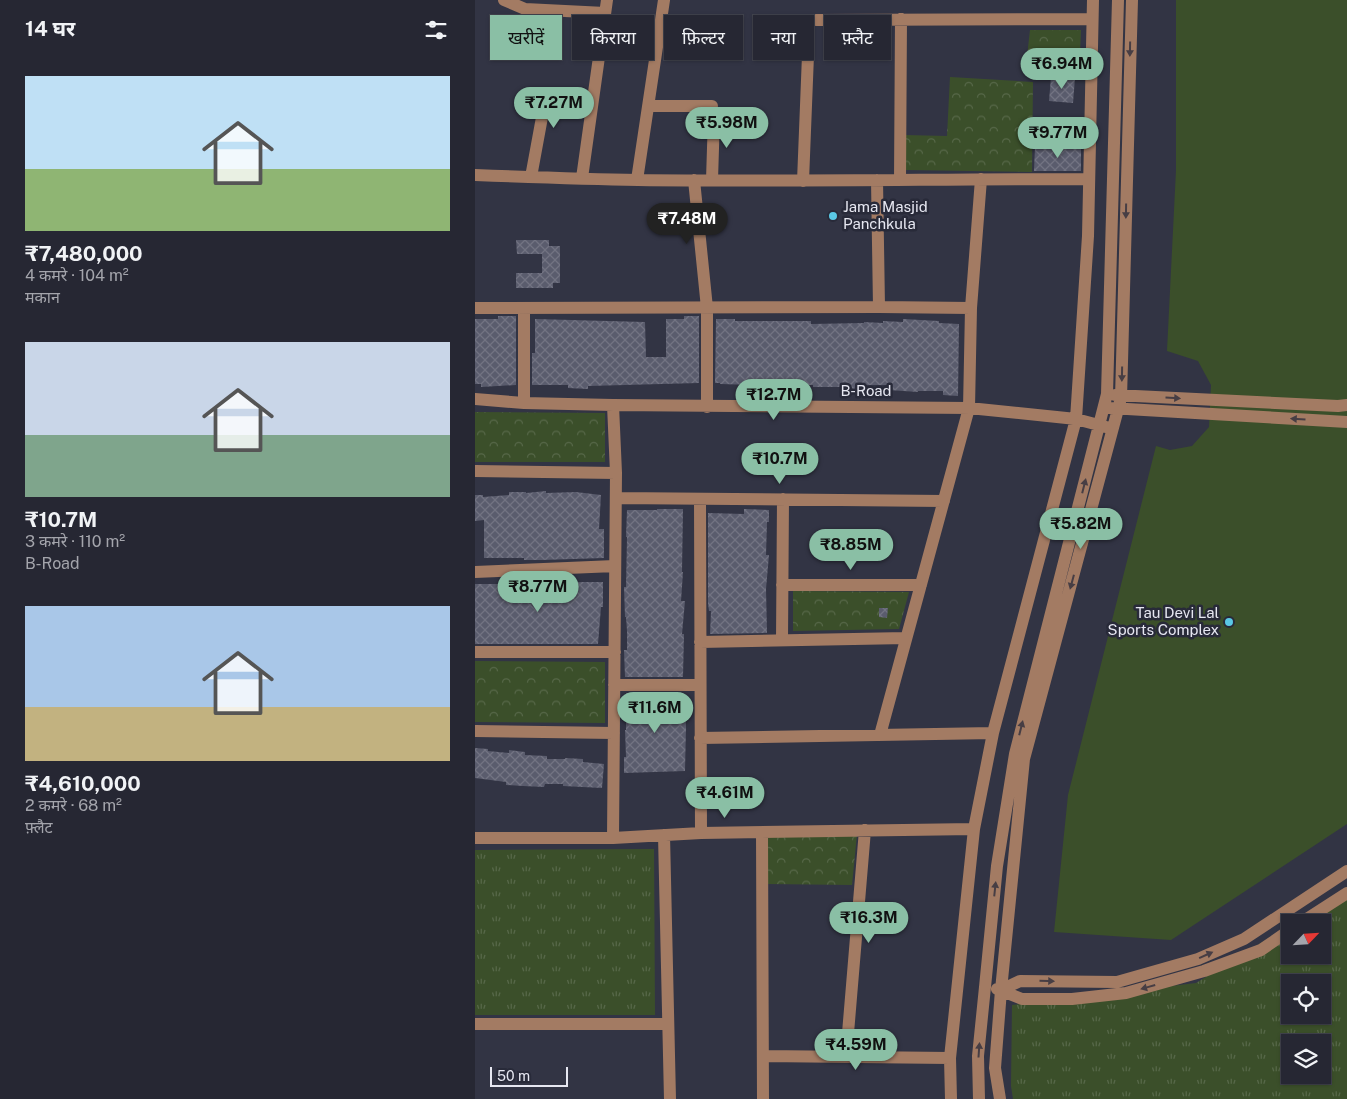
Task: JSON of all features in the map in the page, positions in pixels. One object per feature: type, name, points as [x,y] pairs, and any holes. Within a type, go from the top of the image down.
[{"type":"street","points":[[504,0],[525,9],[606,6],[582,178]]},
{"type":"street","points":[[637,180],[663,0]]},
{"type":"street","points":[[951,1099],[951,1058],[974,829],[993,733],[1076,419],[1088,236],[1093,0]]},
{"type":"street","points":[[979,1099],[978,1056],[997,866],[1015,754],[1107,394],[1118,0]]},
{"type":"street","points":[[1000,1099],[995,1068],[1024,759],[1121,395],[1131,0]]},
{"type":"street","points":[[900,180],[901,19]]},
{"type":"street","points":[[816,20],[1092,19]]},
{"type":"street","points":[[803,181],[808,60]]},
{"type":"street","points":[[531,177],[545,101],[550,97],[592,103]]},
{"type":"street","points":[[648,106],[713,111],[712,180]]},
{"type":"street","points":[[475,175],[637,180],[1088,179]]},
{"type":"street","points":[[880,735],[969,408],[971,308],[981,179]]},
{"type":"street","points":[[694,180],[707,308],[707,407]]},
{"type":"street","points":[[877,180],[879,307]]},
{"type":"street","points":[[475,308],[971,308]]},
{"type":"street","points":[[524,308],[524,403]]},
{"type":"street","points":[[1107,394],[1270,403],[1347,405]]},
{"type":"street","name":"B-Road","points":[[475,399],[524,403],[707,407],[969,408],[1076,419],[1113,428]]},
{"type":"street","points":[[1268,417],[1270,403]]},
{"type":"street","points":[[613,405],[616,473],[613,838]]},
{"type":"street","points":[[1104,408],[1347,422]]},
{"type":"street","points":[[475,471],[616,473]]},
{"type":"street","points":[[616,498],[944,501]]},
{"type":"street","points":[[700,499],[701,833]]},
{"type":"street","points":[[782,640],[783,499]]},
{"type":"street","points":[[475,572],[615,566]]},
{"type":"street","points":[[782,585],[921,585]]},
{"type":"street","points":[[700,642],[906,638]]},
{"type":"street","points":[[475,652],[615,652]]},
{"type":"street","points":[[615,684],[700,685]]},
{"type":"street","points":[[475,731],[614,733]]},
{"type":"street","points":[[700,738],[993,733]]},
{"type":"street","points":[[475,838],[613,838],[701,833],[974,829]]},
{"type":"street","points":[[846,1057],[865,830]]},
{"type":"street","points":[[762,833],[763,1099]]},
{"type":"street","points":[[663,835],[670,1099]]},
{"type":"street","points":[[1001,990],[1020,981],[1117,982],[1198,959],[1244,939],[1347,871]]},
{"type":"street","points":[[1314,914],[1347,893]]},
{"type":"street","points":[[985,987],[1001,990],[1022,999],[1072,999],[1126,993],[1204,971],[1261,950],[1281,936]]},
{"type":"street","points":[[475,1024],[667,1024]]},
{"type":"street","points":[[763,1056],[951,1058]]},
{"type":"green space","name":"Tau Devi Lal Sports Complex","points":[[1176,0],[1347,0],[1347,824],[1171,940],[1054,932],[1068,795],[1156,446],[1170,450],[1192,446],[1209,427],[1211,385],[1198,361],[1167,351],[1176,170]]},
{"type":"green space","points":[[1030,30],[1081,30],[1079,78],[1025,74]]},
{"type":"green space","points":[[950,77],[1033,82],[1032,172],[906,170],[904,135],[947,136]]},
{"type":"green space","points":[[475,412],[605,413],[605,462],[475,462]]},
{"type":"green space","points":[[793,591],[909,592],[899,629],[793,631]]},
{"type":"green space","points":[[475,661],[605,662],[605,723],[475,722]]},
{"type":"green space","points":[[857,834],[852,885],[766,884],[768,837]]},
{"type":"green space","points":[[654,849],[655,1015],[475,1015],[475,850]]},
{"type":"green space","points":[[1347,887],[1347,1099],[1013,1099],[1011,1086],[1012,1005],[1196,983],[1281,931],[1281,964],[1331,964],[1331,914],[1306,914]]},
{"type":"building","points":[[1051,77],[1075,78],[1073,103],[1049,101]]},
{"type":"building","points":[[1035,146],[1081,146],[1081,171],[1034,171]]},
{"type":"building","points":[[516,240],[549,240],[549,246],[560,246],[560,283],[553,283],[553,288],[516,288],[516,273],[542,273],[542,254],[517,254]]},
{"type":"building","points":[[498,316],[516,316],[516,385],[481,387],[481,384],[475,384],[475,319],[498,319]]},
{"type":"building","points":[[684,316],[699,316],[699,383],[588,386],[588,389],[568,388],[568,385],[532,385],[532,353],[535,353],[535,319],[645,322],[646,357],[666,357],[666,319],[684,319]]},
{"type":"building","points":[[716,319],[735,319],[735,321],[811,321],[811,324],[903,322],[903,319],[959,324],[958,396],[943,395],[943,391],[889,390],[889,385],[866,385],[866,392],[845,392],[845,387],[791,385],[791,387],[753,387],[753,385],[715,383]]},
{"type":"building","points":[[546,491],[546,493],[576,492],[601,495],[599,529],[604,529],[604,558],[524,560],[524,558],[484,558],[484,520],[475,521],[475,495],[483,495],[483,497],[509,495],[509,492]]},
{"type":"building","points":[[683,509],[681,601],[685,601],[682,634],[684,634],[683,677],[625,677],[624,650],[627,650],[627,631],[624,587],[626,587],[627,510]]},
{"type":"building","points":[[744,509],[769,510],[766,555],[769,555],[766,589],[767,633],[710,634],[708,513],[744,514]]},
{"type":"building","points":[[537,582],[603,582],[603,607],[601,607],[598,644],[475,644],[475,584],[537,584]]},
{"type":"building","points":[[879,608],[888,608],[887,618],[879,617]]},
{"type":"building","points":[[626,693],[654,693],[654,698],[685,697],[685,771],[624,773],[626,714],[624,714],[624,695]]},
{"type":"building","points":[[475,748],[509,753],[509,750],[525,752],[525,755],[547,756],[547,759],[583,759],[583,762],[604,764],[602,788],[563,786],[563,784],[545,784],[544,787],[506,785],[506,782],[475,778]]},
{"type":"place","name":"Jama Masjid Panchkula","points":[[833,216]]},
{"type":"place","name":"Tau Devi Lal Sports Complex","points":[[1229,622]]}]
